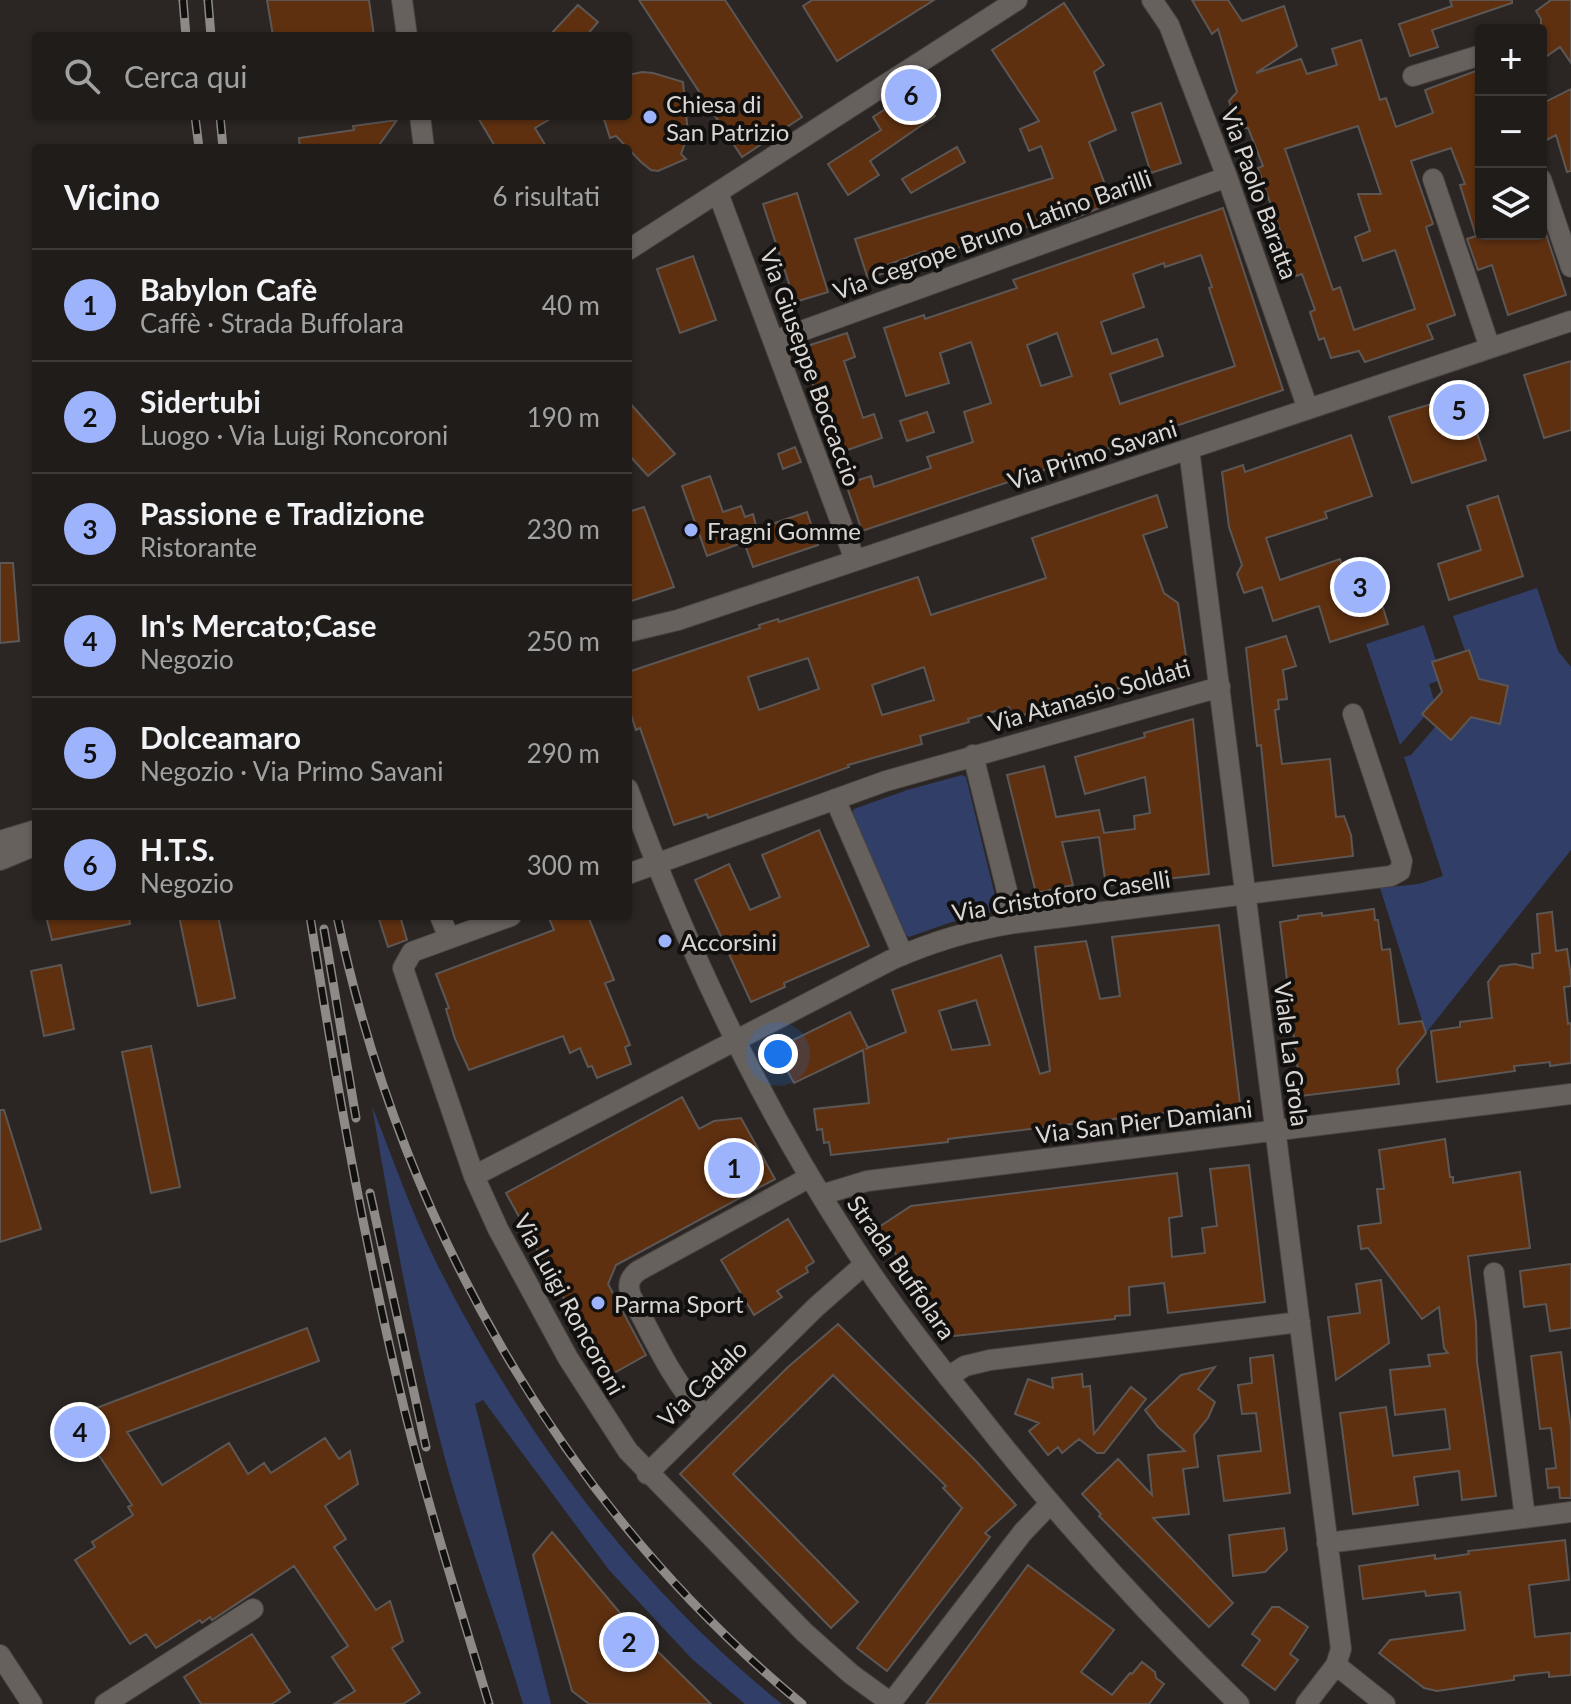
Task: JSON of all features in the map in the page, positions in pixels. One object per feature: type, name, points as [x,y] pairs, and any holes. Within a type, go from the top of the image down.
[{"type":"street","points":[[402,0],[406,32]]},
{"type":"street","points":[[632,247],[1017,0]]},
{"type":"street","name":"Via Paolo Baratta","points":[[1152,0],[1169,25],[1227,177],[1308,409]]},
{"type":"street","points":[[1413,76],[1475,57]]},
{"type":"street","points":[[420,120],[424,144]]},
{"type":"street","name":"Via Cegrope Bruno Latino Barilli","points":[[774,341],[1227,177]]},
{"type":"street","points":[[1433,179],[1490,348]]},
{"type":"street","name":"Via Giuseppe Boccaccio","points":[[718,193],[855,560]]},
{"type":"street","points":[[1547,197],[1571,267]]},
{"type":"street","name":"Via Primo Savani","points":[[632,631],[678,620],[1571,321]]},
{"type":"street","name":"Viale La Grola","points":[[1189,449],[1341,1649],[1336,1665]]},
{"type":"street","name":"Via Atanasio Soldati","points":[[835,799],[973,755],[1220,687]]},
{"type":"street","name":"Via Cristoforo Caselli","points":[[474,1176],[903,955],[972,931],[1391,876],[1400,871],[1402,861],[1353,714]]},
{"type":"street","points":[[973,755],[1015,923]]},
{"type":"street","points":[[632,873],[835,799],[903,955]]},
{"type":"street","name":"Strada Buffolara","points":[[632,800],[656,864],[736,1040],[815,1186],[865,1264],[948,1377],[1050,1504],[1132,1597],[1239,1704]]},
{"type":"street","points":[[0,841],[32,831]]},
{"type":"street","points":[[0,860],[32,847]]},
{"type":"street","points":[[442,920],[449,938],[500,920]]},
{"type":"street","name":"Via Luigi Roncoroni","points":[[449,938],[412,952],[403,968],[474,1176],[498,1229],[579,1378],[618,1439],[647,1474],[804,1632],[851,1674],[891,1703]]},
{"type":"street","name":"Via San Pier Damiani","points":[[705,1416],[687,1396],[670,1369],[631,1296],[630,1278],[638,1271],[815,1186],[1571,1094]]},
{"type":"street","name":"Via Cadalo","points":[[647,1474],[816,1307],[865,1264]]},
{"type":"street","points":[[1494,1273],[1525,1518]]},
{"type":"street","points":[[948,1377],[965,1366],[990,1360],[1300,1322]]},
{"type":"street","points":[[891,1703],[1023,1532],[1050,1504]]},
{"type":"street","points":[[1327,1543],[1571,1512]]},
{"type":"street","points":[[105,1704],[253,1609]]},
{"type":"street","points":[[0,1655],[32,1704]]},
{"type":"street","points":[[1306,1704],[1336,1665],[1385,1704]]},
{"type":"shaded area","points":[[1537,588],[1558,651],[1571,667],[1571,850],[1426,1033],[1380,888],[1419,884],[1443,876],[1404,757],[1411,755],[1436,726],[1467,711],[1477,719],[1500,723],[1508,686],[1479,679],[1453,616]]},
{"type":"shaded area","points":[[1424,625],[1436,661],[1438,681],[1429,684],[1434,700],[1425,716],[1400,745],[1366,644]]},
{"type":"shaded area","points":[[962,775],[966,777],[998,908],[909,937],[852,813],[854,809],[907,790]]},
{"type":"shaded area","points":[[372,1106],[434,1258],[467,1321],[542,1442],[629,1556],[728,1658],[782,1704],[745,1704],[692,1659],[609,1570],[483,1400],[475,1404],[551,1704],[523,1704],[439,1436],[394,1230]]},
{"type":"building","points":[[267,0],[369,0],[373,32],[272,32]]},
{"type":"building","points":[[639,0],[725,0],[802,117],[742,157]]},
{"type":"building","points":[[812,0],[934,0],[837,61],[803,6]]},
{"type":"building","points":[[1192,0],[1228,0],[1242,21],[1284,6],[1297,46],[1256,73],[1301,59],[1307,74],[1337,65],[1332,49],[1361,40],[1380,100],[1386,98],[1396,127],[1433,113],[1425,90],[1475,71],[1475,233],[1460,185],[1465,184],[1451,148],[1411,161],[1433,224],[1426,227],[1455,315],[1427,325],[1433,339],[1365,362],[1359,351],[1331,358],[1324,338],[1319,340],[1310,312],[1315,310],[1302,274],[1296,276],[1258,168],[1263,166],[1248,128],[1238,128],[1229,101],[1237,92],[1218,29],[1212,34]],"holes":[[[1358,126],[1381,194],[1358,194],[1370,231],[1355,237],[1363,261],[1395,250],[1415,309],[1354,330],[1340,287],[1333,290],[1285,149]]]},
{"type":"building","points":[[1450,0],[1512,0],[1512,3],[1432,30],[1438,47],[1410,56],[1399,24],[1452,6]]},
{"type":"building","points":[[1551,0],[1571,0],[1571,63],[1560,47],[1547,56],[1547,24],[1541,24],[1536,11]]},
{"type":"building","points":[[1064,3],[1104,65],[1094,72],[1116,130],[1089,142],[1112,203],[1072,219],[1070,214],[927,257],[925,251],[884,266],[887,272],[868,279],[855,239],[1053,178],[1041,146],[1029,151],[1020,129],[1039,121],[992,50]]},
{"type":"building","points":[[578,5],[598,22],[589,32],[553,32]]},
{"type":"building","name":"Chiesa di San Patrizio","points":[[653,73],[683,82],[688,134],[681,154],[686,159],[658,171],[651,170],[632,153],[632,144],[624,144],[616,136],[610,138],[604,120],[632,120],[632,74]]},
{"type":"building","points":[[916,89],[935,116],[870,161],[879,175],[848,195],[828,164],[881,130],[873,117]]},
{"type":"building","points":[[1571,89],[1571,171],[1567,172],[1556,135],[1547,140],[1547,101]]},
{"type":"building","points":[[1161,103],[1181,163],[1151,173],[1132,113]]},
{"type":"building","points":[[397,120],[380,144],[300,144],[299,138],[354,130],[353,126]]},
{"type":"building","points":[[479,120],[548,120],[535,128],[545,144],[494,144]]},
{"type":"building","points":[[957,147],[965,162],[911,193],[902,179]]},
{"type":"building","points":[[797,193],[828,292],[795,302],[763,204]]},
{"type":"building","points":[[1223,208],[1283,390],[862,531],[846,484],[871,476],[874,487],[931,468],[927,457],[973,442],[964,412],[991,403],[971,342],[940,353],[949,383],[906,396],[884,328],[924,315],[925,319],[1017,288],[1013,280]],"holes":[[[1201,255],[1235,366],[1120,404],[1110,374],[1163,356],[1157,339],[1112,354],[1101,322],[1144,307],[1133,274]],[[1057,333],[1072,376],[1041,386],[1027,345]]]},
{"type":"building","points":[[1475,236],[1475,240],[1547,240],[1547,237],[1566,295],[1508,315],[1492,265],[1478,270],[1467,239]]},
{"type":"building","points":[[693,256],[716,320],[680,333],[657,269]]},
{"type":"building","points":[[847,333],[855,357],[844,361],[863,418],[874,414],[882,438],[836,454],[801,348]]},
{"type":"building","points":[[1571,361],[1571,430],[1544,438],[1524,375]]},
{"type":"building","points":[[1464,394],[1486,460],[1412,483],[1389,417]]},
{"type":"building","points":[[632,406],[675,454],[648,476],[632,458]]},
{"type":"building","points":[[927,412],[934,432],[907,441],[900,421]]},
{"type":"building","points":[[1351,435],[1372,496],[1325,512],[1327,518],[1266,538],[1280,580],[1340,559],[1350,590],[1375,582],[1388,624],[1330,642],[1319,606],[1273,621],[1262,587],[1244,593],[1237,574],[1242,565],[1229,527],[1222,472],[1243,465],[1245,472]]},
{"type":"building","points":[[795,447],[801,462],[783,469],[778,454]]},
{"type":"building","points":[[710,476],[723,512],[741,506],[745,517],[753,514],[757,529],[807,512],[818,545],[753,567],[744,542],[707,556],[682,486]]},
{"type":"building","points":[[1157,495],[1167,527],[1143,535],[1164,593],[1178,603],[1188,669],[1012,718],[1009,707],[968,719],[969,722],[920,736],[922,744],[848,765],[708,818],[707,814],[674,825],[640,728],[636,730],[632,718],[632,671],[760,628],[759,625],[778,619],[779,622],[918,577],[931,615],[1046,578],[1032,538]],"holes":[[[808,658],[819,689],[759,710],[748,677]],[[924,667],[934,700],[882,715],[872,685]]]},
{"type":"building","points":[[1498,496],[1523,576],[1449,600],[1438,564],[1481,550],[1467,506]]},
{"type":"building","points":[[644,507],[674,587],[632,601],[632,511]]},
{"type":"building","points":[[0,563],[13,563],[19,641],[0,643]]},
{"type":"building","points":[[1286,636],[1296,666],[1283,670],[1287,699],[1278,700],[1279,709],[1275,710],[1282,764],[1330,759],[1336,817],[1344,816],[1351,835],[1353,856],[1273,866],[1261,745],[1257,746],[1246,648]]},
{"type":"building","points":[[1469,650],[1479,679],[1508,686],[1500,724],[1471,717],[1451,740],[1422,714],[1442,692],[1432,662]]},
{"type":"building","points":[[1193,719],[1209,874],[1106,886],[1099,837],[1062,842],[1073,885],[1036,893],[1007,775],[1044,766],[1056,817],[1099,810],[1104,833],[1135,829],[1134,816],[1150,813],[1145,777],[1085,794],[1075,757],[1145,737],[1144,733]]},
{"type":"building","points":[[819,830],[869,946],[784,983],[785,987],[751,1002],[695,880],[729,864],[750,910],[780,897],[762,855]]},
{"type":"building","points":[[1374,909],[1382,950],[1390,949],[1399,1024],[1422,1021],[1426,1033],[1397,1069],[1399,1084],[1301,1096],[1280,922],[1298,919],[1298,916]]},
{"type":"building","points":[[1552,912],[1556,951],[1567,949],[1571,977],[1571,986],[1564,987],[1568,1024],[1571,1023],[1571,1063],[1514,1066],[1515,1071],[1437,1082],[1431,1031],[1460,1027],[1460,1022],[1492,1018],[1488,982],[1500,966],[1515,964],[1533,968],[1532,954],[1540,953],[1537,914]]},
{"type":"building","points":[[47,920],[130,920],[130,924],[52,940]]},
{"type":"building","points":[[180,920],[219,920],[235,998],[198,1006]]},
{"type":"building","points":[[379,920],[401,920],[407,940],[388,947]]},
{"type":"building","points":[[550,920],[590,920],[614,980],[605,983],[630,1045],[625,1047],[631,1064],[597,1078],[592,1066],[588,1067],[580,1048],[570,1053],[563,1036],[469,1070],[455,1039],[446,1009],[449,1008],[436,974],[554,930]]},
{"type":"building","points":[[1219,925],[1240,1104],[831,1155],[829,1142],[824,1143],[822,1129],[817,1130],[814,1109],[869,1103],[863,1050],[794,1083],[775,1049],[850,1012],[868,1048],[906,1032],[892,990],[1001,955],[1040,1074],[1050,1071],[1035,947],[1086,941],[1100,999],[1120,996],[1112,937]],"holes":[[[976,1000],[990,1045],[952,1050],[939,1011]]]},
{"type":"building","points":[[61,965],[74,1029],[44,1036],[31,971]]},
{"type":"building","points":[[151,1046],[180,1187],[151,1193],[122,1052]]},
{"type":"building","points":[[682,1097],[699,1129],[714,1121],[741,1118],[775,1179],[616,1265],[608,1284],[646,1355],[607,1377],[506,1193]]},
{"type":"building","points":[[0,1110],[4,1110],[41,1229],[0,1242]]},
{"type":"building","points":[[1445,1139],[1453,1183],[1520,1172],[1530,1248],[1468,1256],[1477,1362],[1496,1496],[1462,1500],[1459,1471],[1414,1477],[1418,1505],[1353,1514],[1340,1413],[1386,1407],[1393,1456],[1450,1449],[1445,1409],[1395,1415],[1390,1370],[1430,1366],[1428,1355],[1448,1353],[1444,1348],[1439,1307],[1422,1319],[1368,1248],[1361,1249],[1358,1226],[1381,1223],[1377,1189],[1384,1189],[1379,1150]]},
{"type":"building","points":[[1249,1165],[1265,1302],[1168,1313],[1164,1283],[1129,1287],[1130,1315],[1115,1316],[1115,1319],[954,1336],[915,1280],[909,1282],[899,1266],[902,1264],[879,1227],[911,1206],[1177,1173],[1182,1216],[1169,1218],[1172,1257],[1205,1253],[1202,1228],[1217,1226],[1210,1169]]},
{"type":"building","points":[[788,1219],[814,1262],[806,1267],[808,1272],[777,1291],[782,1297],[754,1315],[721,1260]]},
{"type":"building","points":[[1571,1264],[1571,1328],[1550,1331],[1546,1304],[1524,1307],[1520,1271]]},
{"type":"building","points":[[1381,1280],[1389,1343],[1336,1380],[1328,1317],[1360,1313],[1356,1284]]},
{"type":"building","points":[[838,1324],[1016,1505],[985,1533],[990,1537],[887,1671],[857,1648],[962,1508],[943,1488],[946,1486],[833,1375],[733,1474],[858,1602],[831,1628],[680,1474],[788,1367]]},
{"type":"building","points":[[307,1328],[319,1361],[127,1432],[162,1485],[229,1443],[248,1474],[264,1463],[271,1473],[325,1438],[339,1459],[350,1451],[358,1484],[325,1506],[346,1539],[334,1547],[376,1610],[390,1601],[403,1641],[392,1648],[420,1693],[403,1704],[334,1704],[355,1691],[332,1657],[348,1646],[294,1566],[212,1620],[210,1617],[202,1623],[200,1620],[156,1648],[146,1634],[130,1644],[75,1560],[95,1547],[92,1542],[133,1515],[128,1507],[132,1505],[70,1418]]},
{"type":"building","points":[[1561,1352],[1571,1429],[1571,1498],[1560,1498],[1559,1487],[1548,1488],[1546,1469],[1556,1468],[1551,1428],[1540,1429],[1531,1356]]},
{"type":"building","points":[[1273,1355],[1290,1493],[1224,1501],[1218,1456],[1261,1451],[1256,1413],[1242,1414],[1238,1385],[1252,1383],[1250,1358]]},
{"type":"building","points":[[1215,1367],[1198,1389],[1215,1402],[1208,1418],[1194,1435],[1198,1467],[1183,1469],[1189,1514],[1153,1518],[1233,1603],[1209,1627],[1099,1516],[1101,1514],[1082,1494],[1118,1459],[1152,1495],[1148,1455],[1185,1451],[1158,1427],[1145,1410],[1181,1375]]},
{"type":"building","points":[[1082,1374],[1083,1387],[1090,1386],[1094,1434],[1131,1387],[1146,1399],[1104,1453],[1097,1453],[1079,1439],[1062,1453],[1058,1447],[1048,1455],[1029,1431],[1039,1423],[1015,1414],[1028,1379],[1053,1388],[1052,1378]]},
{"type":"building","points":[[1284,1528],[1287,1550],[1265,1572],[1233,1576],[1229,1535]]},
{"type":"building","points":[[552,1532],[626,1620],[711,1704],[589,1704],[572,1691],[533,1555]]},
{"type":"building","points":[[1565,1540],[1569,1580],[1529,1585],[1535,1637],[1571,1633],[1571,1675],[1549,1677],[1549,1672],[1514,1676],[1514,1680],[1437,1691],[1424,1688],[1379,1653],[1390,1640],[1465,1630],[1460,1592],[1426,1596],[1425,1591],[1363,1599],[1359,1566],[1435,1555],[1435,1559],[1469,1554],[1468,1551]]},
{"type":"building","points":[[1028,1565],[1114,1630],[1081,1672],[1112,1695],[1142,1662],[1164,1684],[1149,1704],[926,1704]]},
{"type":"building","points":[[1272,1607],[1279,1607],[1308,1627],[1290,1654],[1298,1660],[1275,1690],[1242,1665],[1260,1640],[1252,1634]]},
{"type":"building","points":[[252,1634],[290,1692],[272,1704],[201,1704],[184,1677]]},
{"type":"railway","points":[[183,0],[186,32]]},
{"type":"railway","points":[[208,0],[211,32]]},
{"type":"railway","points":[[196,120],[198,144]]},
{"type":"railway","points":[[220,120],[223,144]]},
{"type":"railway","points":[[311,920],[352,1165],[390,1350],[424,1485],[489,1704]]},
{"type":"railway","points":[[338,920],[365,1029],[403,1140],[449,1247],[503,1350],[566,1448],[637,1540],[715,1626],[802,1704]]},
{"type":"railway","points":[[324,929],[356,1118]]},
{"type":"railway","points":[[370,1193],[426,1447]]},
{"type":"place","name":"H.T.S.","points":[[911,95]]},
{"type":"place","name":"Chiesa di San Patrizio","points":[[650,117]]},
{"type":"place","name":"Dolceamaro","points":[[1459,410]]},
{"type":"place","name":"Fragni Gomme","points":[[691,530]]},
{"type":"place","name":"Passione e Tradizione","points":[[1360,587]]},
{"type":"place","name":"Accorsini","points":[[665,941]]},
{"type":"place","name":"Babylon Cafè","points":[[734,1168]]},
{"type":"place","name":"Parma Sport","points":[[598,1303]]},
{"type":"place","name":"In's Mercato;Case","points":[[80,1432]]},
{"type":"place","name":"Sidertubi","points":[[629,1642]]}]
